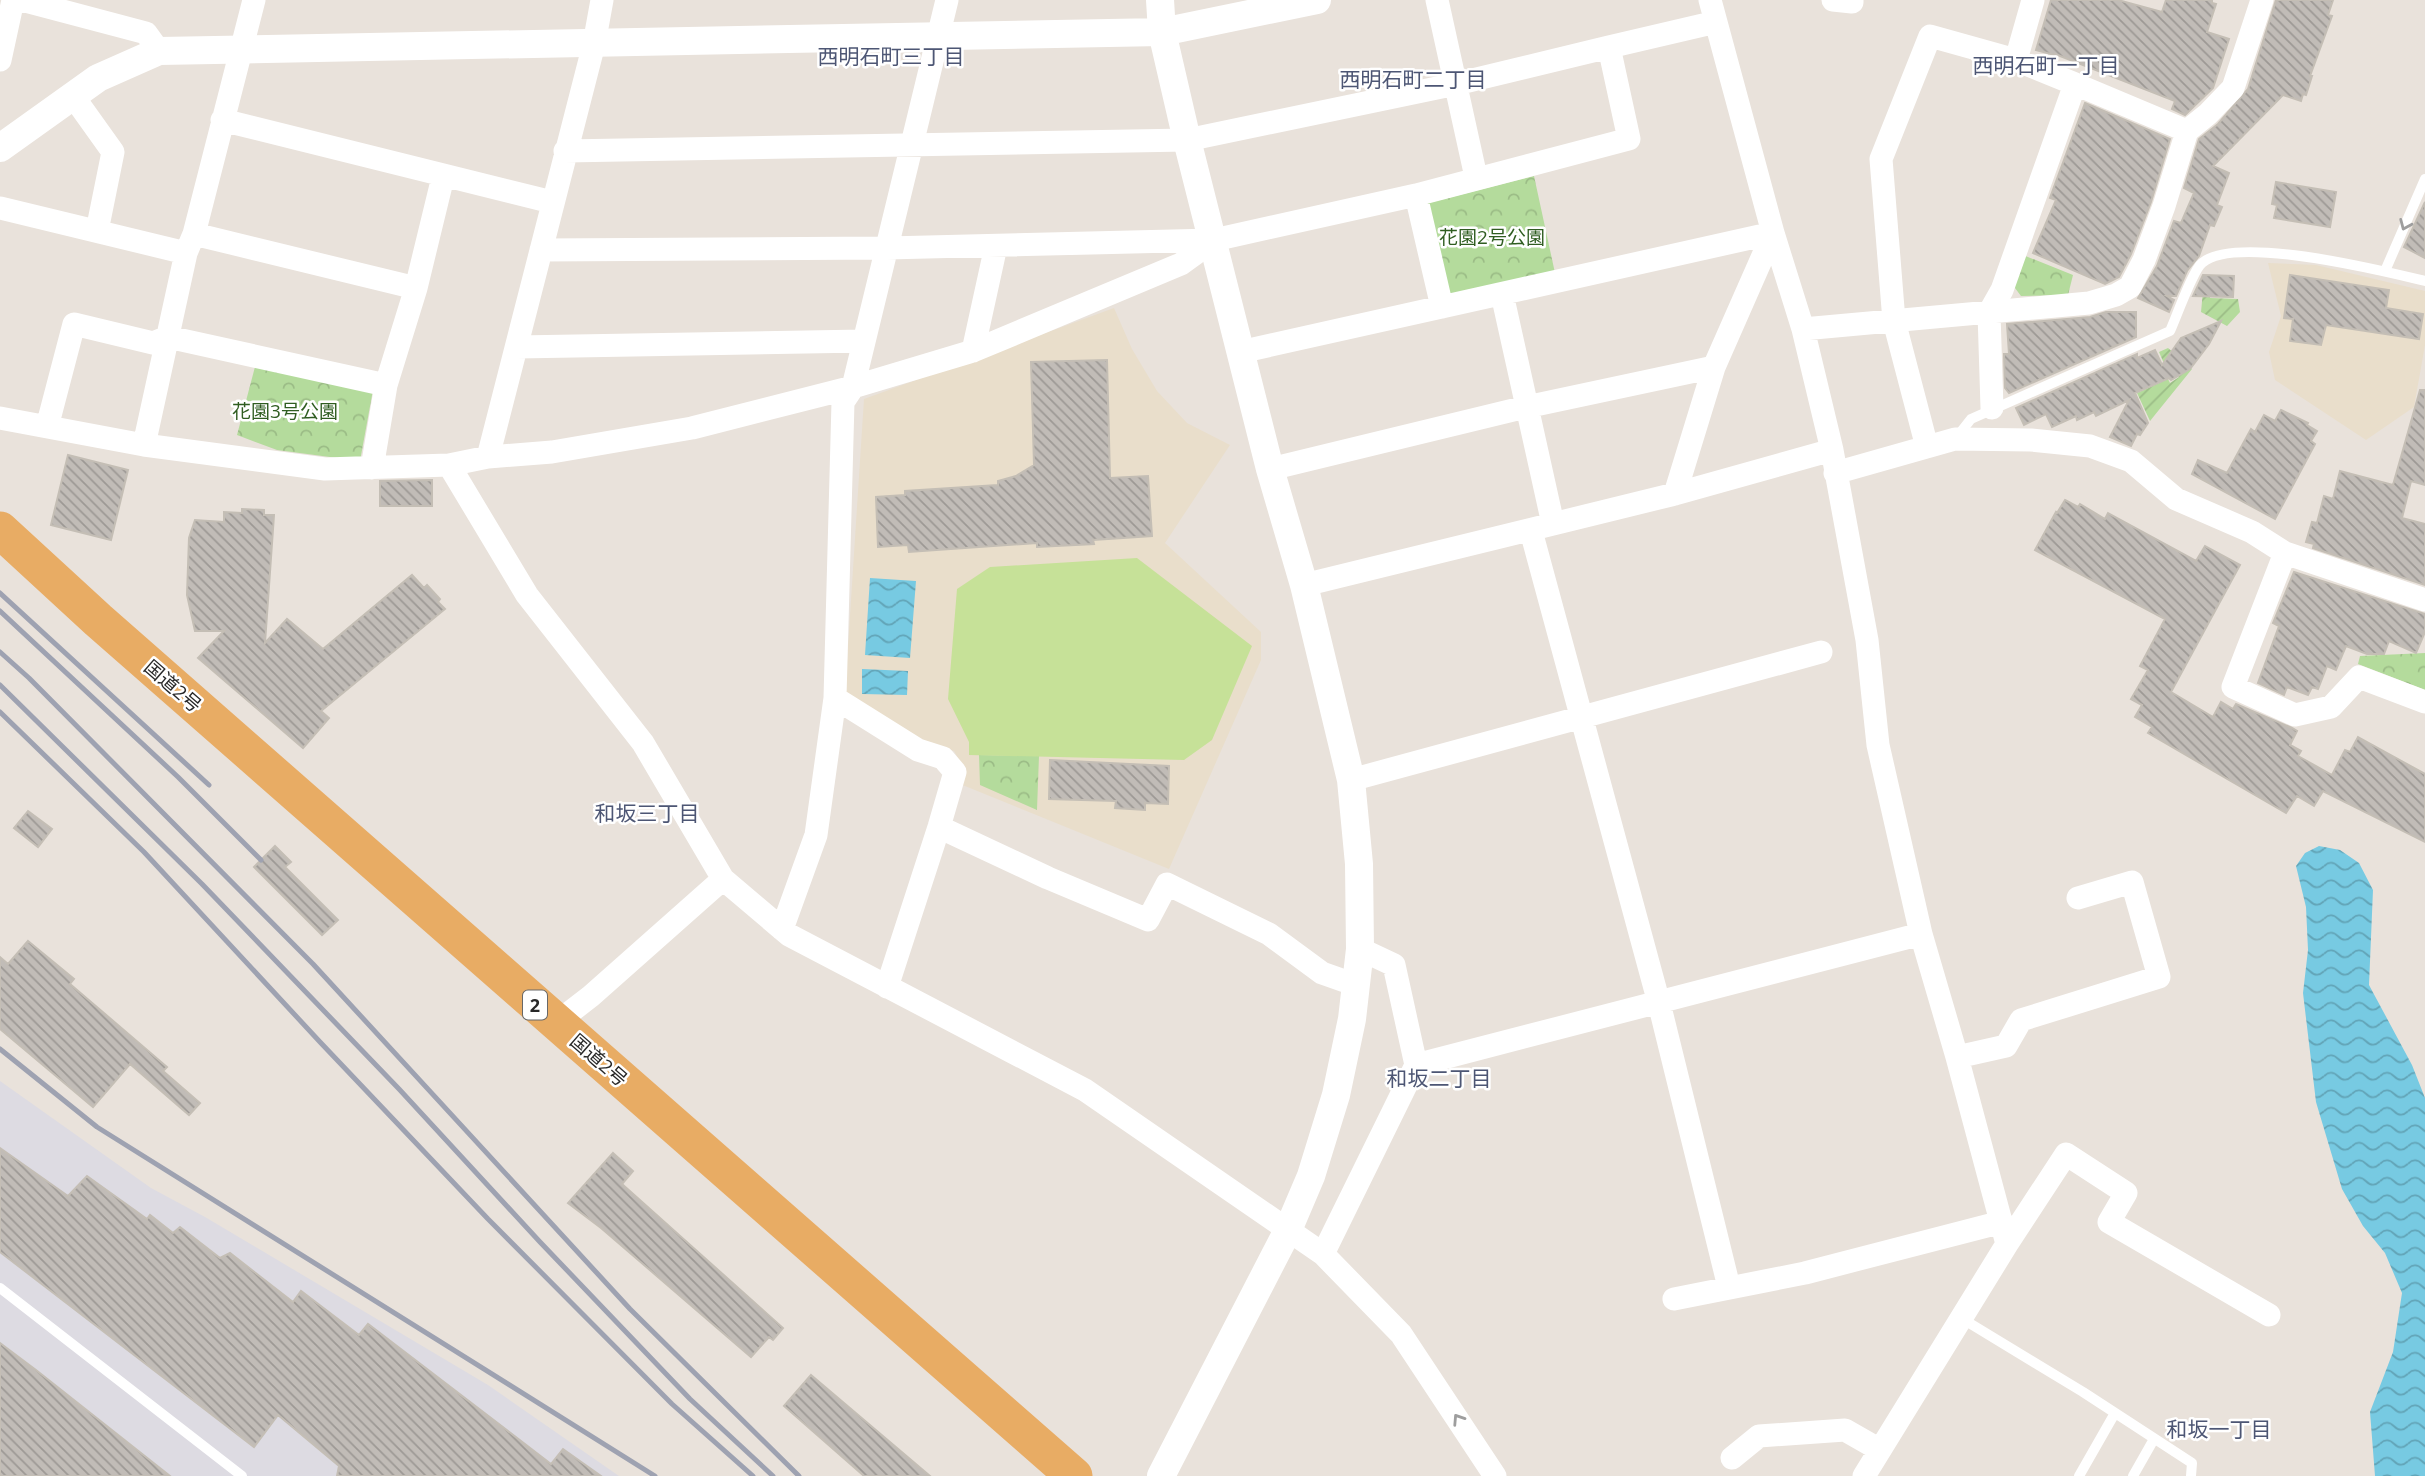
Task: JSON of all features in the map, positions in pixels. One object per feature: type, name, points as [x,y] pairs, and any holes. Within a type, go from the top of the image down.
[{"type":"highway","name":"国道2号","points":[[0,530],[98,620],[1074,1476]]},
{"type":"street","points":[[0,60],[13,0]]},
{"type":"street","points":[[21,0],[146,33],[159,51]]},
{"type":"street","points":[[144,445],[190,243],[254,0]]},
{"type":"street","points":[[488,457],[594,44],[602,0]]},
{"type":"street","points":[[782,929],[816,835],[835,698],[843,402],[853,387],[913,146],[936,36],[947,0]]},
{"type":"street","points":[[1160,0],[1162,32],[1187,140],[1270,469],[1304,585],[1351,780],[1359,864],[1360,949],[1352,1019],[1336,1095],[1311,1176],[1288,1230],[1161,1476]]},
{"type":"street","points":[[0,148],[97,78],[159,51],[1162,32],[1317,0]]},
{"type":"street","points":[[1437,0],[1476,177]]},
{"type":"street","points":[[1710,0],[1773,233],[1803,329],[1833,462],[1867,640],[1878,745],[1921,934],[2004,1233]]},
{"type":"street","points":[[1833,0],[1852,0]]},
{"type":"street","points":[[2016,60],[2033,0]]},
{"type":"street","points":[[1803,329],[2089,303],[2116,295],[2130,287],[2144,260],[2164,206],[2187,131],[2233,88],[2262,0]]},
{"type":"street","points":[[565,151],[1187,140],[1456,84],[1716,22]]},
{"type":"street","points":[[1927,447],[1894,321],[1881,159],[1930,36],[2016,60],[2187,131]]},
{"type":"street","points":[[541,250],[887,248],[1214,240],[1416,195],[1476,177],[1629,139],[1609,47]]},
{"type":"street","points":[[1992,408],[1989,313],[2002,290],[2075,84]]},
{"type":"street","points":[[73,96],[113,152],[97,231]]},
{"type":"street","points":[[222,120],[552,202]]},
{"type":"street","points":[[372,468],[386,385],[416,288],[443,177]]},
{"type":"street","points":[[1416,195],[1442,307]]},
{"type":"street","points":[[0,208],[97,231],[190,243],[416,288]]},
{"type":"street","points":[[1240,352],[1773,233]]},
{"type":"street","points":[[1675,494],[1714,367],[1773,233]]},
{"type":"street","points":[[0,418],[144,445],[325,469],[449,465],[488,457],[552,452],[692,428],[853,387],[973,351],[1181,264],[1214,240]]},
{"type":"street","points":[[973,351],[996,246]]},
{"type":"street","points":[[1502,294],[1526,407],[1542,527],[1583,717],[1659,1003],[1729,1287]]},
{"type":"street","points":[[47,427],[74,324],[153,343],[168,337],[386,385]]},
{"type":"street","points":[[517,347],[864,341]]},
{"type":"street","points":[[1270,469],[1526,407],[1714,367]]},
{"type":"street","points":[[1304,585],[1675,494],[1833,462],[1927,447],[1955,439],[2031,440],[2090,446],[2131,461],[2176,499],[2252,532],[2285,553],[2425,600]]},
{"type":"street","points":[[449,465],[527,595],[643,743],[723,879],[789,935],[1084,1090],[1323,1254],[1401,1334],[1495,1476]]},
{"type":"street","points":[[2285,553],[2234,687],[2295,715],[2331,707],[2359,677],[2425,702]]},
{"type":"street","points":[[1351,780],[1821,652]]},
{"type":"street","points":[[835,698],[918,750],[943,758],[955,772],[887,987]]},
{"type":"street","points":[[939,827],[1048,878],[1148,920],[1167,884],[1269,934],[1322,973],[1356,985]]},
{"type":"street","points":[[556,1023],[591,996],[723,879]]},
{"type":"street","points":[[1957,1057],[2006,1046],[2021,1020],[2159,977],[2132,882],[2078,898]]},
{"type":"street","points":[[1416,1065],[1921,934]]},
{"type":"street","points":[[1323,1254],[1416,1065],[1394,965],[1360,949]]},
{"type":"street","points":[[1864,1476],[1961,1318],[2004,1233],[2066,1154],[2126,1193],[2109,1222],[2269,1315]]},
{"type":"street","points":[[1674,1299],[2004,1233]]},
{"type":"street","points":[[1732,1458],[1759,1436],[1845,1430],[1880,1450]]},
{"type":"lane","points":[[2385,271],[2425,179]]},
{"type":"lane","points":[[1955,439],[1971,419],[1992,408],[2171,331],[2200,264],[2216,254],[2321,257],[2425,281]]},
{"type":"lane","points":[[0,1288],[242,1476]]},
{"type":"lane","points":[[1961,1318],[2192,1463],[2191,1476]]},
{"type":"lane","points":[[2078,1476],[2115,1413]]},
{"type":"lane","points":[[2133,1476],[2154,1439]]},
{"type":"shaded area","points":[[2268,263],[2316,265],[2425,291],[2425,345],[2414,407],[2366,440],[2275,380],[2269,352],[2281,316]]},
{"type":"shaded area","points":[[1114,308],[1132,349],[1157,391],[1187,423],[1230,445],[1165,543],[1261,632],[1261,660],[1169,869],[960,784],[965,770],[954,751],[919,740],[845,693],[864,399]]},
{"type":"shaded area","points":[[0,1081],[151,1188],[205,1217],[488,1385],[619,1476],[0,1476]]},
{"type":"green space","name":"花園2号公園","points":[[1534,176],[1555,273],[1449,296],[1428,203]]},
{"type":"green space","points":[[2023,255],[2073,275],[2068,295],[2021,296],[2012,284]]},
{"type":"green space","points":[[2203,291],[2210,291],[2210,298],[2238,299],[2240,312],[2227,326],[2201,312]]},
{"type":"green space","points":[[2168,348],[2192,369],[2150,421],[2137,393],[2168,379],[2170,383],[2179,377],[2172,365],[2166,368],[2159,352]]},
{"type":"green space","name":"花園3号公園","points":[[256,363],[373,390],[360,461],[277,450],[237,435]]},
{"type":"green space","points":[[1137,558],[1252,646],[1212,740],[1184,760],[969,755],[969,742],[948,699],[957,589],[990,567]]},
{"type":"green space","points":[[2425,653],[2425,690],[2358,664],[2360,656]]},
{"type":"green space","points":[[979,755],[1039,756],[1037,810],[980,785]]},
{"type":"water","points":[[870,578],[916,581],[910,658],[865,655]]},
{"type":"water","points":[[862,669],[908,671],[907,695],[862,694]]},
{"type":"water","points":[[2319,846],[2340,850],[2359,863],[2373,890],[2369,985],[2412,1065],[2425,1098],[2425,1476],[2375,1476],[2370,1412],[2393,1352],[2402,1293],[2385,1253],[2363,1226],[2342,1189],[2316,1102],[2303,993],[2308,950],[2306,907],[2296,866],[2305,853]]},
{"type":"building","points":[[2051,0],[2118,0],[2162,12],[2166,0],[2212,0],[2212,3],[2216,4],[2207,32],[2229,39],[2213,88],[2185,115],[2172,109],[2175,101],[2055,54],[2036,50]]},
{"type":"building","points":[[2276,0],[2333,0],[2328,15],[2332,16],[2310,76],[2306,95],[2303,94],[2301,101],[2283,95],[2213,166],[2229,173],[2217,205],[2222,207],[2214,226],[2210,225],[2199,256],[2187,271],[2176,296],[2167,296],[2174,300],[2169,312],[2138,298],[2157,266],[2174,221],[2181,223],[2194,193],[2184,188],[2199,139],[2218,124],[2248,89]]},
{"type":"building","points":[[2085,103],[2170,139],[2151,202],[2131,254],[2119,277],[2105,284],[2033,253],[2056,200],[2050,198]]},
{"type":"building","points":[[2276,182],[2336,192],[2330,227],[2274,218],[2277,205],[2272,204]]},
{"type":"building","points":[[2425,202],[2425,258],[2404,247]]},
{"type":"building","points":[[2203,275],[2234,276],[2233,297],[2193,296]]},
{"type":"building","points":[[2290,275],[2389,290],[2386,308],[2423,314],[2419,339],[2326,325],[2321,345],[2290,341],[2293,319],[2284,318]]},
{"type":"building","points":[[2106,312],[2136,312],[2136,337],[2009,393],[2005,388],[2004,354],[2009,354],[2007,324],[2090,317]]},
{"type":"building","points":[[2221,321],[2209,344],[2190,369],[2171,380],[2169,378],[2135,393],[2148,423],[2140,435],[2137,434],[2131,446],[2110,437],[2129,400],[2096,416],[2094,412],[2077,420],[2076,416],[2052,427],[2046,414],[2024,425],[2016,408],[2137,354],[2137,358],[2155,350],[2162,365],[2181,338]]},
{"type":"building","points":[[1107,360],[1110,478],[1148,476],[1152,536],[1093,540],[1094,544],[1037,547],[1037,543],[909,552],[908,545],[878,547],[876,497],[905,495],[905,491],[998,485],[998,481],[1016,476],[1034,465],[1031,362]]},
{"type":"building","points":[[2420,390],[2425,390],[2425,485],[2411,481],[2402,518],[2425,524],[2425,585],[2313,548],[2314,544],[2306,542],[2312,522],[2317,523],[2324,496],[2333,499],[2340,471],[2393,485]]},
{"type":"building","points":[[2281,410],[2308,423],[2307,425],[2317,431],[2311,441],[2315,444],[2275,519],[2192,474],[2198,460],[2227,473],[2251,429],[2255,432],[2264,415],[2275,421]]},
{"type":"building","points":[[68,455],[128,470],[111,540],[51,525]]},
{"type":"building","points":[[432,480],[432,506],[380,506],[380,481]]},
{"type":"building","points":[[2065,500],[2078,507],[2080,504],[2105,519],[2108,513],[2196,561],[2205,546],[2240,565],[2171,692],[2213,717],[2221,702],[2233,709],[2236,704],[2292,728],[2297,731],[2290,745],[2301,751],[2298,756],[2332,775],[2345,750],[2350,752],[2358,737],[2425,774],[2425,842],[2323,791],[2314,806],[2297,796],[2286,813],[2148,733],[2152,727],[2135,717],[2142,705],[2131,699],[2148,670],[2140,666],[2165,619],[2035,550]]},
{"type":"building","points":[[242,509],[264,510],[264,515],[274,515],[265,643],[287,619],[323,649],[412,575],[424,588],[427,585],[445,609],[321,711],[329,718],[303,748],[198,658],[224,631],[195,631],[187,595],[189,538],[195,520],[224,522],[224,512],[242,513]]},
{"type":"building","points":[[2294,572],[2425,614],[2425,632],[2416,653],[2389,641],[2384,654],[2367,654],[2346,646],[2336,670],[2327,666],[2318,689],[2312,687],[2308,695],[2287,687],[2284,695],[2258,683],[2279,626],[2273,623]]},
{"type":"building","points":[[1050,760],[1169,766],[1168,804],[1145,803],[1145,810],[1115,808],[1116,801],[1049,799]]},
{"type":"building","points":[[28,811],[52,829],[38,847],[14,828]]},
{"type":"building","points":[[275,846],[291,862],[285,867],[338,920],[322,935],[254,867]]},
{"type":"building","points":[[28,941],[74,979],[70,984],[167,1067],[163,1071],[200,1103],[189,1115],[130,1064],[93,1107],[0,1029],[0,957],[8,964]]},
{"type":"building","points":[[0,1148],[68,1196],[87,1176],[147,1219],[150,1215],[173,1233],[180,1227],[220,1258],[230,1253],[293,1302],[301,1291],[359,1335],[368,1324],[551,1464],[563,1449],[601,1476],[337,1476],[339,1466],[278,1415],[254,1447],[0,1252]]},
{"type":"building","points":[[613,1153],[633,1171],[622,1184],[783,1328],[773,1340],[769,1337],[751,1357],[601,1228],[568,1203]]},
{"type":"building","points":[[0,1343],[36,1370],[170,1476],[0,1476]]},
{"type":"building","points":[[811,1375],[930,1476],[864,1476],[784,1406]]},
{"type":"railway","points":[[0,593],[209,785]]},
{"type":"railway","points":[[0,611],[178,777],[261,860]]},
{"type":"railway","points":[[0,652],[313,964],[630,1309],[799,1476]]},
{"type":"railway","points":[[0,685],[202,884],[690,1399],[773,1476]]},
{"type":"railway","points":[[0,712],[144,852],[488,1219],[672,1404],[753,1476]]},
{"type":"railway","points":[[0,1049],[97,1127],[655,1476]]},
{"type":"district","name":"西明石町三丁目","points":[[891,56]]},
{"type":"district","name":"西明石町一丁目","points":[[2046,65]]},
{"type":"district","name":"西明石町二丁目","points":[[1413,79]]},
{"type":"district","name":"和坂三丁目","points":[[647,813]]},
{"type":"district","name":"和坂二丁目","points":[[1439,1078]]},
{"type":"district","name":"和坂一丁目","points":[[2219,1429]]}]
